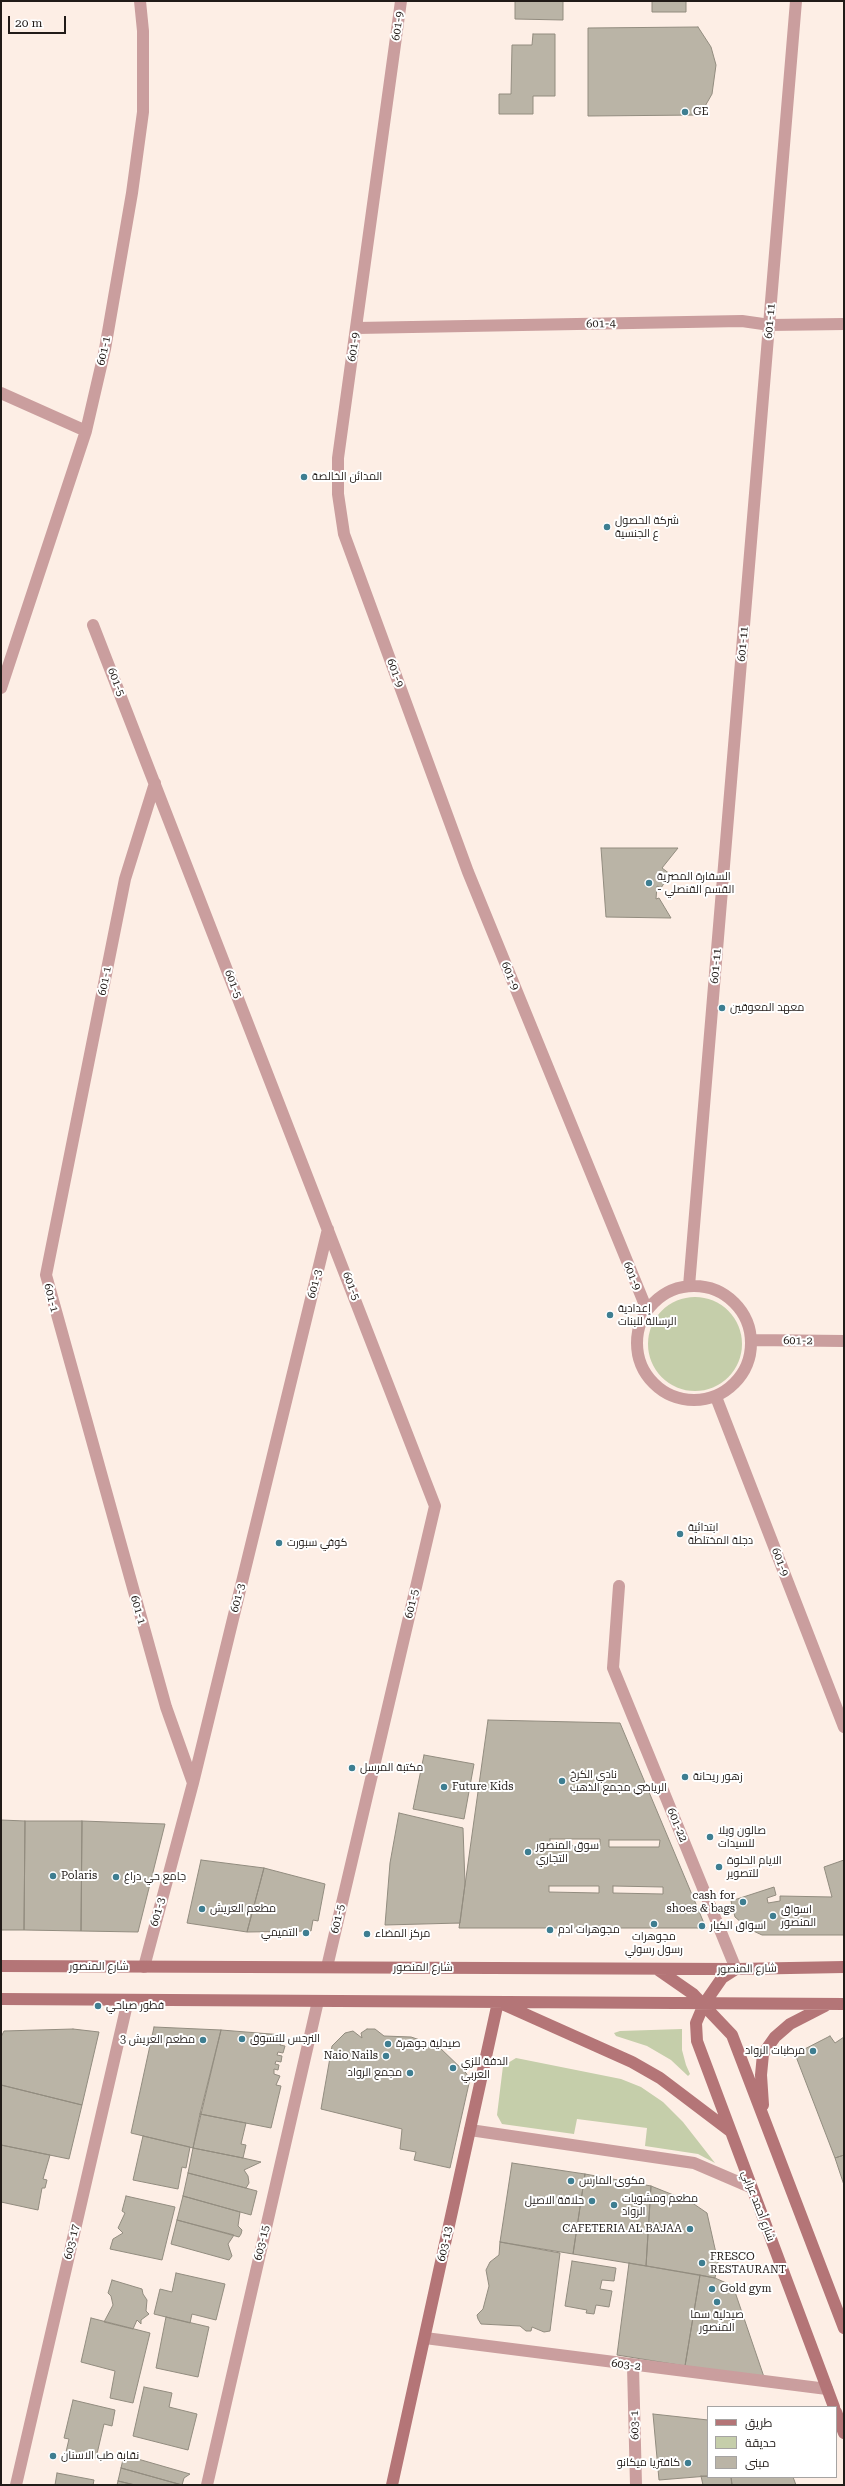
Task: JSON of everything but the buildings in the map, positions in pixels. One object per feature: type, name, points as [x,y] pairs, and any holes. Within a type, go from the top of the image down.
[{"type":"main road","name":"شارع المنصور","points":[[1,1966],[657,1969],[844,1967]]},
{"type":"main road","points":[[657,1969],[688,1990],[704,2004],[732,2035],[844,2328]]},
{"type":"main road","name":"شارع أحمد عرابي","points":[[736,1969],[722,1978],[704,2004],[696,2022],[697,2041],[750,2187],[834,2406]]},
{"type":"main road","points":[[1,2000],[844,2004]]},
{"type":"main road","points":[[498,2002],[632,2062],[660,2078],[730,2131]]},
{"type":"main road","name":"603-13","points":[[392,2485],[498,2002]]},
{"type":"main road","points":[[765,2120],[761,2075],[763,2054],[775,2037],[790,2024],[828,2004]]},
{"type":"main road","points":[[837,2415],[844,2434]]},
{"type":"street","name":"601-1","points":[[1,688],[86,431],[106,341],[132,193],[143,112],[143,31],[140,1]]},
{"type":"street","name":"601-9","points":[[401,1],[338,458],[338,494],[344,534],[468,872],[647,1310]]},
{"type":"street","name":"601-11","points":[[689,1286],[796,1]]},
{"type":"street","name":"601-4","points":[[357,328],[742,321],[770,324],[844,324]]},
{"type":"street","points":[[1,393],[86,431]]},
{"type":"street","name":"601-5","points":[[93,624],[435,1506],[326,1968]]},
{"type":"street","name":"601-1","points":[[155,782],[125,879],[46,1275],[166,1707],[193,1783]]},
{"type":"street","name":"601-3","points":[[144,1967],[193,1783],[328,1229]]},
{"type":"street","points":[[689,1286],[705,1287],[719,1292],[732,1300],[743,1312],[749,1325],[752,1340],[750,1358],[743,1375],[731,1388],[716,1397],[697,1401],[679,1399],[662,1392],[649,1379],[640,1363],[636,1345],[639,1327],[647,1310],[658,1298],[673,1290],[689,1286]]},
{"type":"street","name":"601-2","points":[[752,1340],[844,1341]]},
{"type":"street","name":"601-9","points":[[716,1397],[844,1727]]},
{"type":"street","name":"601-22","points":[[620,1586],[612,1668],[736,1969]]},
{"type":"street","name":"603-17","points":[[16,2485],[128,2000]]},
{"type":"street","name":"603-15","points":[[206,2485],[318,2001]]},
{"type":"street","points":[[470,2130],[694,2163],[750,2187]]},
{"type":"street","name":"603-2","points":[[425,2338],[827,2390]]},
{"type":"street","name":"603-1","points":[[633,2366],[636,2485]]},
{"type":"green space","points":[[686,1297],[704,1297],[713,1300],[729,1310],[739,1326],[742,1335],[742,1353],[739,1362],[729,1378],[713,1388],[704,1391],[686,1391],[677,1388],[661,1378],[651,1362],[648,1353],[648,1335],[651,1326],[661,1310],[677,1300]]},
{"type":"green space","points":[[682,2029],[682,2050],[690,2074],[688,2076],[671,2060],[647,2046],[616,2036],[614,2033],[620,2031]]},
{"type":"green space","points":[[516,2058],[621,2079],[641,2087],[663,2102],[683,2122],[715,2163],[698,2154],[645,2146],[647,2128],[577,2119],[574,2134],[502,2124],[497,2115],[503,2066]]},
{"type":"place","name":"GE","points":[[685,112]]},
{"type":"place","name":"المدائن الخالصة","points":[[304,477]]},
{"type":"place","name":"شركة الحصول ع الجنسية","points":[[607,527]]},
{"type":"place","name":"السفارة المصرية - القسم القنصلي","points":[[649,883]]},
{"type":"place","name":"معهد المعوقين","points":[[722,1008]]},
{"type":"place","name":"إعدادية الرسالة للبنات","points":[[610,1315]]},
{"type":"place","name":"ابتدائية دجلة المختلطة","points":[[680,1534]]},
{"type":"place","name":"كوفي سبورت","points":[[279,1543]]},
{"type":"place","name":"مكتبة المرسل","points":[[352,1768]]},
{"type":"place","name":"زهور ريحانة","points":[[685,1777]]},
{"type":"place","name":"نادي الكرخ الرياضي مجمع الذهب","points":[[562,1781]]},
{"type":"place","name":"Future Kids","points":[[444,1787]]},
{"type":"place","name":"صالون ويلا للسيدات","points":[[710,1837]]},
{"type":"place","name":"سوق المنصور التجاري","points":[[528,1852]]},
{"type":"place","name":"الايام الحلوة للتصوير","points":[[719,1867]]},
{"type":"place","name":"Polaris","points":[[53,1876]]},
{"type":"place","name":"جامع حي دراغ","points":[[116,1877]]},
{"type":"place","name":"cash for shoes & bags","points":[[743,1902]]},
{"type":"place","name":"مطعم العريش","points":[[202,1909]]},
{"type":"place","name":"اسواق المنصور","points":[[773,1916]]},
{"type":"place","name":"مجوهرات رسول رسولي","points":[[654,1924]]},
{"type":"place","name":"اسواق الكيار","points":[[702,1926]]},
{"type":"place","name":"مجوهرات ادم","points":[[550,1930]]},
{"type":"place","name":"التميمي","points":[[306,1933]]},
{"type":"place","name":"مركز المضاء","points":[[367,1934]]},
{"type":"place","name":"فطور صباحي","points":[[98,2006]]},
{"type":"place","name":"النرجس للتسوق","points":[[242,2039]]},
{"type":"place","name":"مطعم العريش 3","points":[[203,2040]]},
{"type":"place","name":"صيدلية جوهرة","points":[[388,2044]]},
{"type":"place","name":"مرطبات الرواد","points":[[813,2051]]},
{"type":"place","name":"Naio Nails","points":[[386,2056]]},
{"type":"place","name":"الدفة للزي العربي","points":[[453,2068]]},
{"type":"place","name":"مجمع الرواد","points":[[410,2073]]},
{"type":"place","name":"مكوى المارس","points":[[571,2181]]},
{"type":"place","name":"حلاقة الاصيل","points":[[592,2201]]},
{"type":"place","name":"مطعم ومشويات الرواد","points":[[614,2205]]},
{"type":"place","name":"CAFETERIA AL BAJAA","points":[[690,2229]]},
{"type":"place","name":"FRESCO RESTAURANT","points":[[702,2263]]},
{"type":"place","name":"Gold gym","points":[[712,2289]]},
{"type":"place","name":"صيدلية سما المنصور","points":[[717,2302]]},
{"type":"place","name":"نقابة طب الاسنان","points":[[53,2456]]},
{"type":"place","name":"كافتريا ميكانو","points":[[688,2463]]}]
